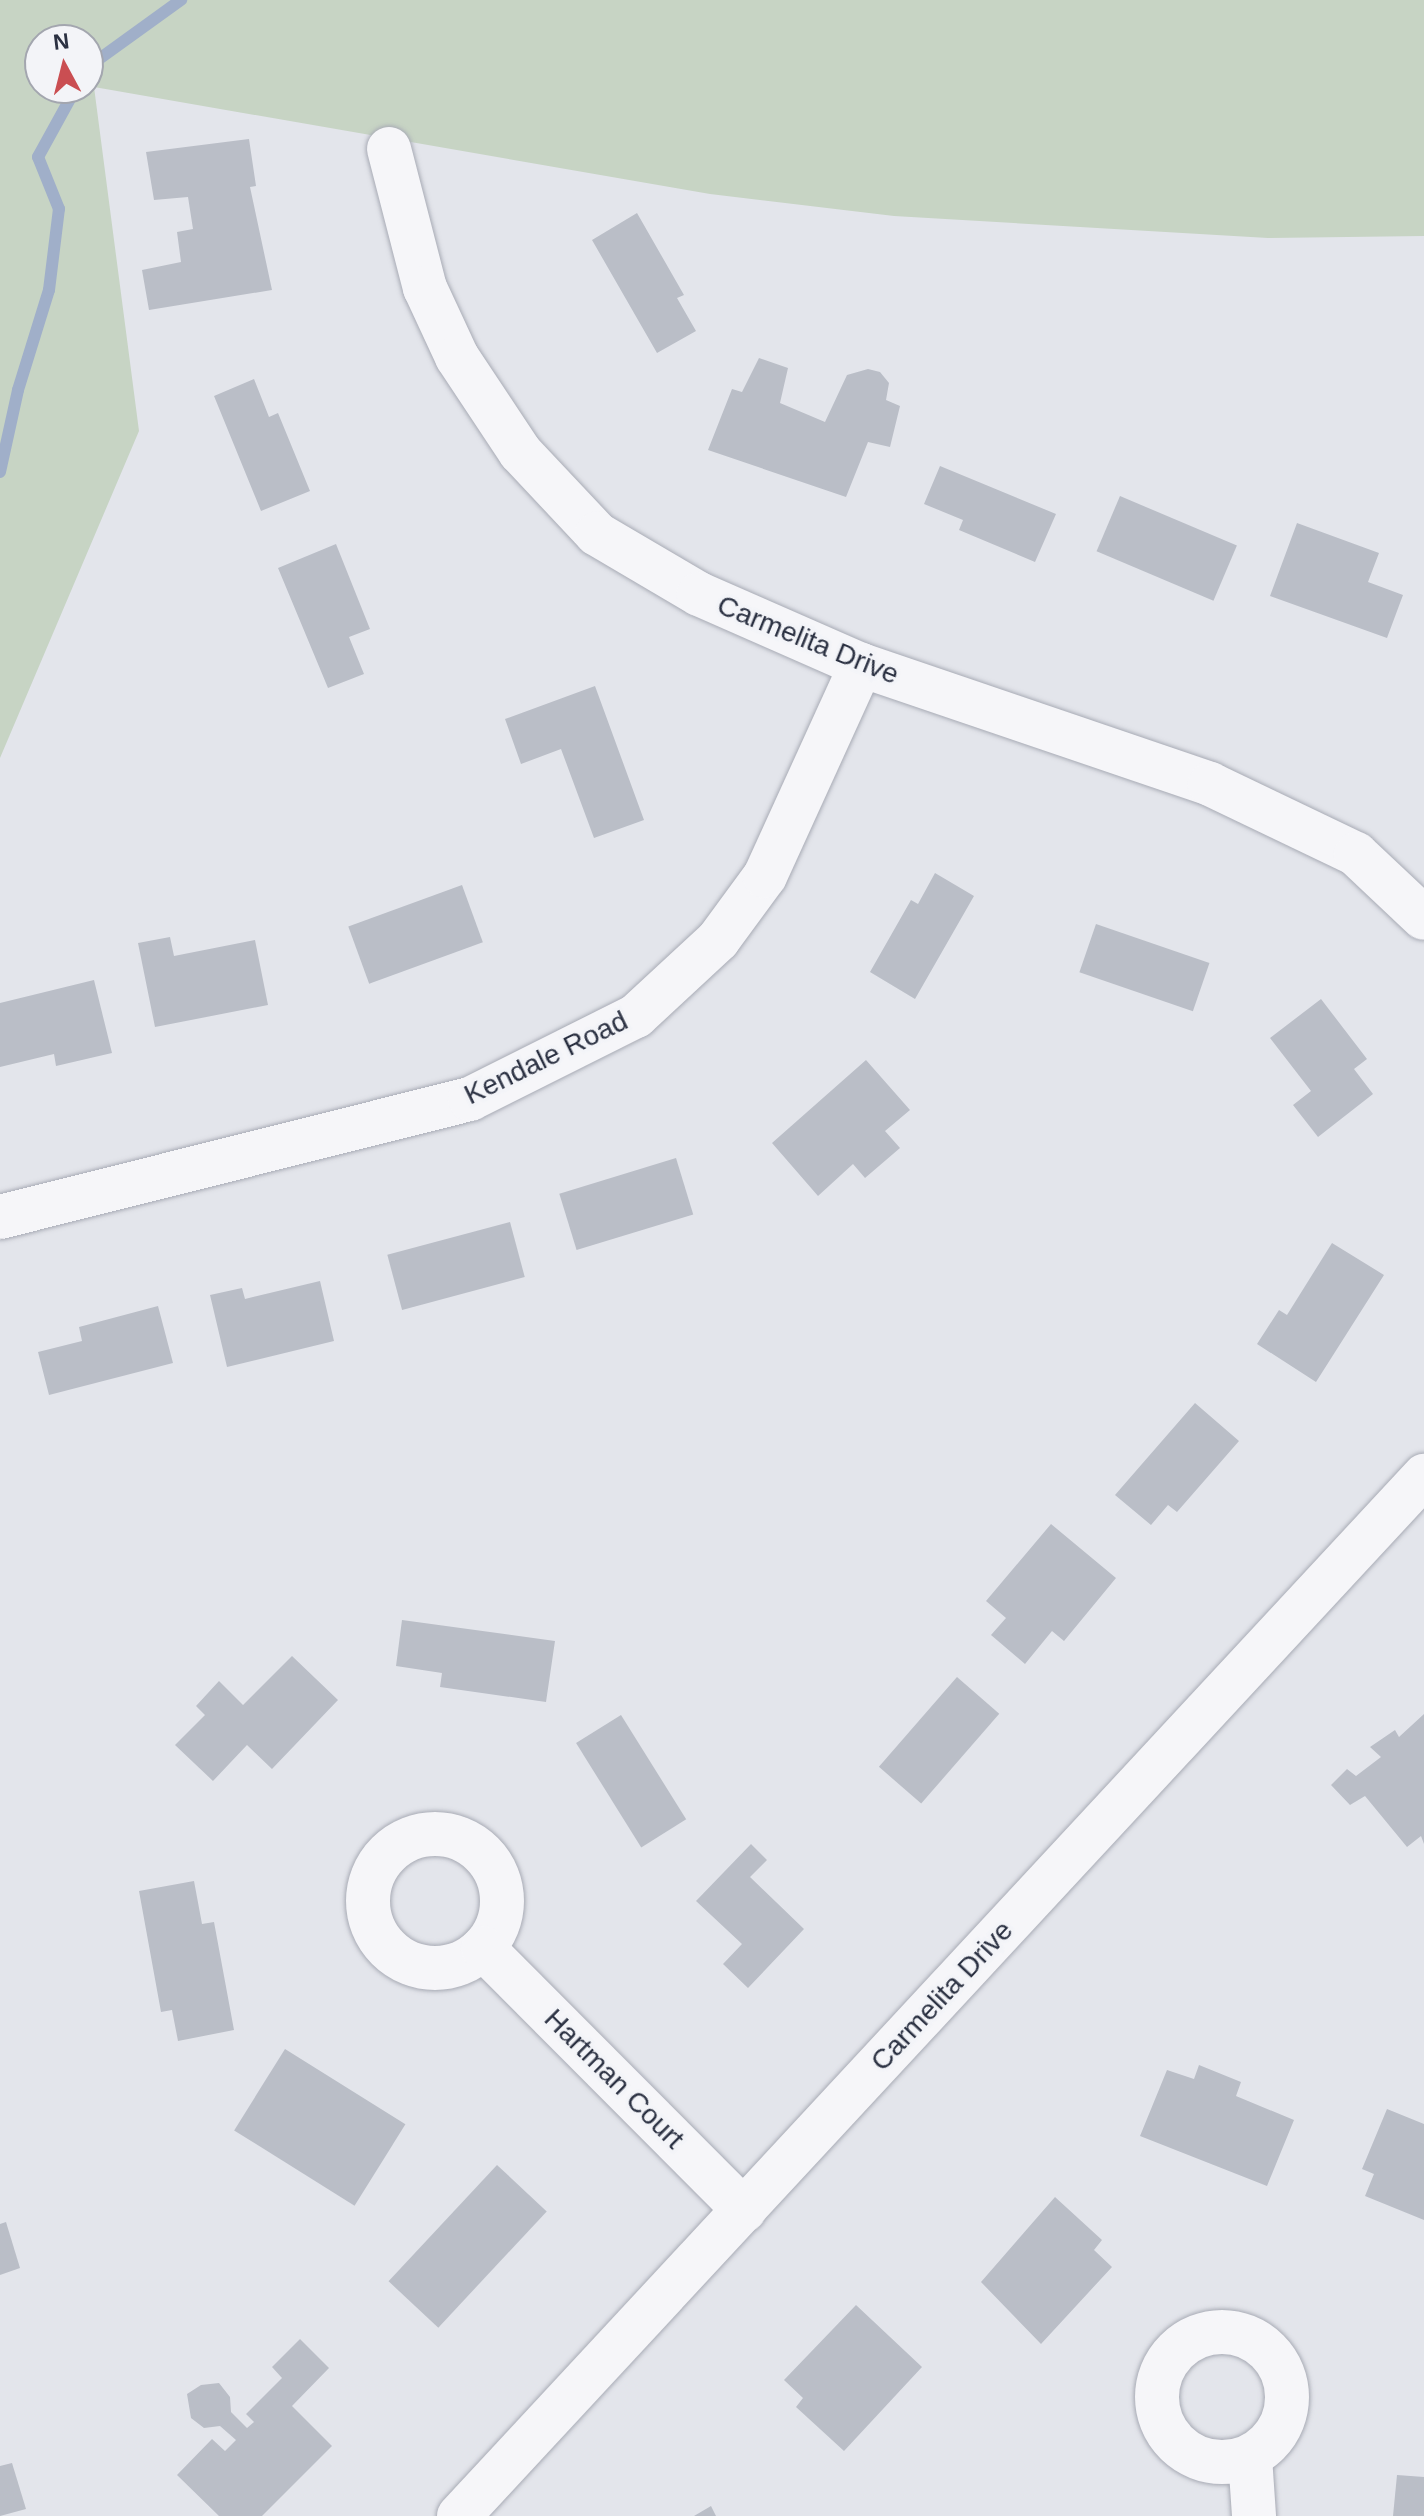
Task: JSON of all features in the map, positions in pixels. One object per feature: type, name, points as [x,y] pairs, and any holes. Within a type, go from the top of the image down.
[{"type":"street","name":"Carmelita Drive","points":[[389,149],[425,288],[457,357],[520,452],[597,534],[699,594],[861,665],[1210,784],[1356,854],[1424,918]]},
{"type":"street","name":"Kendale Road","points":[[0,1217],[470,1099],[636,1016],[718,940],[765,876],[861,665]]},
{"type":"street","name":"Carmelita Drive","points":[[474,2510],[744,2210],[1424,1476]]},
{"type":"street","name":"Hartman Court","points":[[483,1948],[744,2210]]},
{"type":"street","points":[[1250,2457],[1254,2516]]},
{"type":"green space","points":[[0,0],[1424,0],[1424,236],[1268,238],[894,216],[710,194],[104,89],[104,24],[24,24],[24,104],[96,104],[139,431],[0,758]]},
{"type":"building","points":[[249,139],[256,186],[250,187],[272,290],[149,310],[142,270],[181,262],[177,232],[193,229],[188,197],[154,200],[146,152]]},
{"type":"building","points":[[637,213],[684,295],[677,298],[696,331],[657,353],[592,240]]},
{"type":"building","points":[[759,358],[788,368],[780,403],[825,422],[847,375],[868,369],[880,372],[889,383],[886,400],[900,406],[890,447],[868,442],[846,497],[708,450],[732,389],[742,392]]},
{"type":"building","points":[[254,379],[269,417],[278,413],[310,491],[261,511],[214,396]]},
{"type":"building","points":[[940,466],[1056,514],[1035,562],[959,530],[963,520],[924,504]]},
{"type":"building","points":[[1120,496],[1237,546],[1213,601],[1097,551]]},
{"type":"building","points":[[1297,523],[1379,553],[1368,582],[1403,595],[1387,638],[1270,596]]},
{"type":"building","points":[[336,544],[370,629],[349,637],[364,674],[328,688],[278,568]]},
{"type":"building","points":[[595,686],[644,820],[594,838],[561,749],[521,764],[505,719]]},
{"type":"building","points":[[935,873],[974,896],[915,999],[870,972],[911,900],[918,904]]},
{"type":"building","points":[[462,885],[483,942],[369,984],[348,926]]},
{"type":"building","points":[[1096,924],[1209,963],[1193,1011],[1079,972]]},
{"type":"building","points":[[170,937],[174,956],[255,940],[268,1005],[155,1027],[138,943]]},
{"type":"building","points":[[94,980],[112,1053],[56,1066],[54,1054],[0,1067],[0,1003]]},
{"type":"building","points":[[1321,999],[1367,1059],[1354,1069],[1373,1094],[1318,1137],[1293,1105],[1311,1091],[1270,1038]]},
{"type":"building","points":[[866,1060],[910,1110],[885,1131],[900,1148],[865,1178],[853,1164],[818,1196],[772,1143]]},
{"type":"building","points":[[676,1158],[693,1214],[577,1250],[559,1194]]},
{"type":"building","points":[[510,1222],[525,1277],[402,1310],[387,1255]]},
{"type":"building","points":[[1332,1243],[1384,1275],[1316,1382],[1257,1344],[1279,1310],[1287,1315]]},
{"type":"building","points":[[320,1281],[334,1341],[227,1367],[210,1295],[242,1288],[245,1299]]},
{"type":"building","points":[[158,1306],[173,1363],[49,1395],[38,1352],[82,1341],[79,1327]]},
{"type":"building","points":[[1195,1403],[1239,1441],[1177,1512],[1168,1505],[1151,1525],[1115,1495]]},
{"type":"building","points":[[1051,1524],[1116,1578],[1064,1641],[1052,1631],[1025,1664],[991,1635],[1006,1618],[986,1601]]},
{"type":"building","points":[[402,1620],[555,1641],[546,1702],[440,1687],[442,1673],[396,1666]]},
{"type":"building","points":[[292,1656],[338,1700],[272,1769],[247,1745],[213,1781],[175,1745],[205,1715],[196,1706],[219,1681],[243,1705]]},
{"type":"building","points":[[957,1677],[999,1714],[921,1804],[879,1767]]},
{"type":"building","points":[[1424,1714],[1424,1844],[1421,1836],[1407,1847],[1365,1796],[1350,1805],[1331,1785],[1347,1769],[1356,1776],[1381,1757],[1370,1747],[1395,1730],[1399,1737]]},
{"type":"building","points":[[621,1715],[686,1819],[641,1847],[576,1743]]},
{"type":"building","points":[[751,1844],[767,1860],[750,1877],[804,1929],[748,1988],[723,1964],[742,1944],[696,1901]]},
{"type":"building","points":[[194,1881],[202,1924],[214,1922],[234,2030],[178,2041],[172,2010],[161,2012],[139,1891]]},
{"type":"building","points":[[285,2049],[405,2124],[355,2206],[234,2130]]},
{"type":"building","points":[[1199,2065],[1241,2082],[1236,2096],[1294,2120],[1267,2186],[1140,2136],[1167,2070],[1194,2079]]},
{"type":"building","points":[[1387,2109],[1424,2124],[1424,2220],[1365,2196],[1374,2174],[1362,2169]]},
{"type":"building","points":[[497,2165],[547,2211],[438,2328],[389,2281]]},
{"type":"building","points":[[1055,2197],[1102,2240],[1094,2250],[1112,2267],[1041,2344],[981,2282]]},
{"type":"building","points":[[6,2222],[20,2268],[0,2275],[0,2224]]},
{"type":"building","points":[[856,2305],[922,2367],[844,2451],[796,2407],[803,2398],[784,2380]]},
{"type":"building","points":[[300,2339],[329,2368],[292,2406],[332,2446],[262,2516],[219,2516],[177,2475],[212,2439],[225,2451],[236,2440],[220,2426],[204,2428],[191,2418],[187,2394],[201,2385],[219,2383],[230,2397],[231,2412],[247,2428],[254,2422],[246,2414],[282,2378],[272,2367]]},
{"type":"building","points":[[12,2463],[26,2509],[0,2516],[0,2466]]},
{"type":"building","points":[[1397,2475],[1424,2477],[1424,2516],[1393,2516]]},
{"type":"building","points":[[711,2506],[716,2516],[694,2516]]},
{"type":"waterway","points":[[104,55],[181,0]]},
{"type":"waterway","points":[[0,472],[18,390],[49,290],[59,209],[38,157],[67,104]]}]
